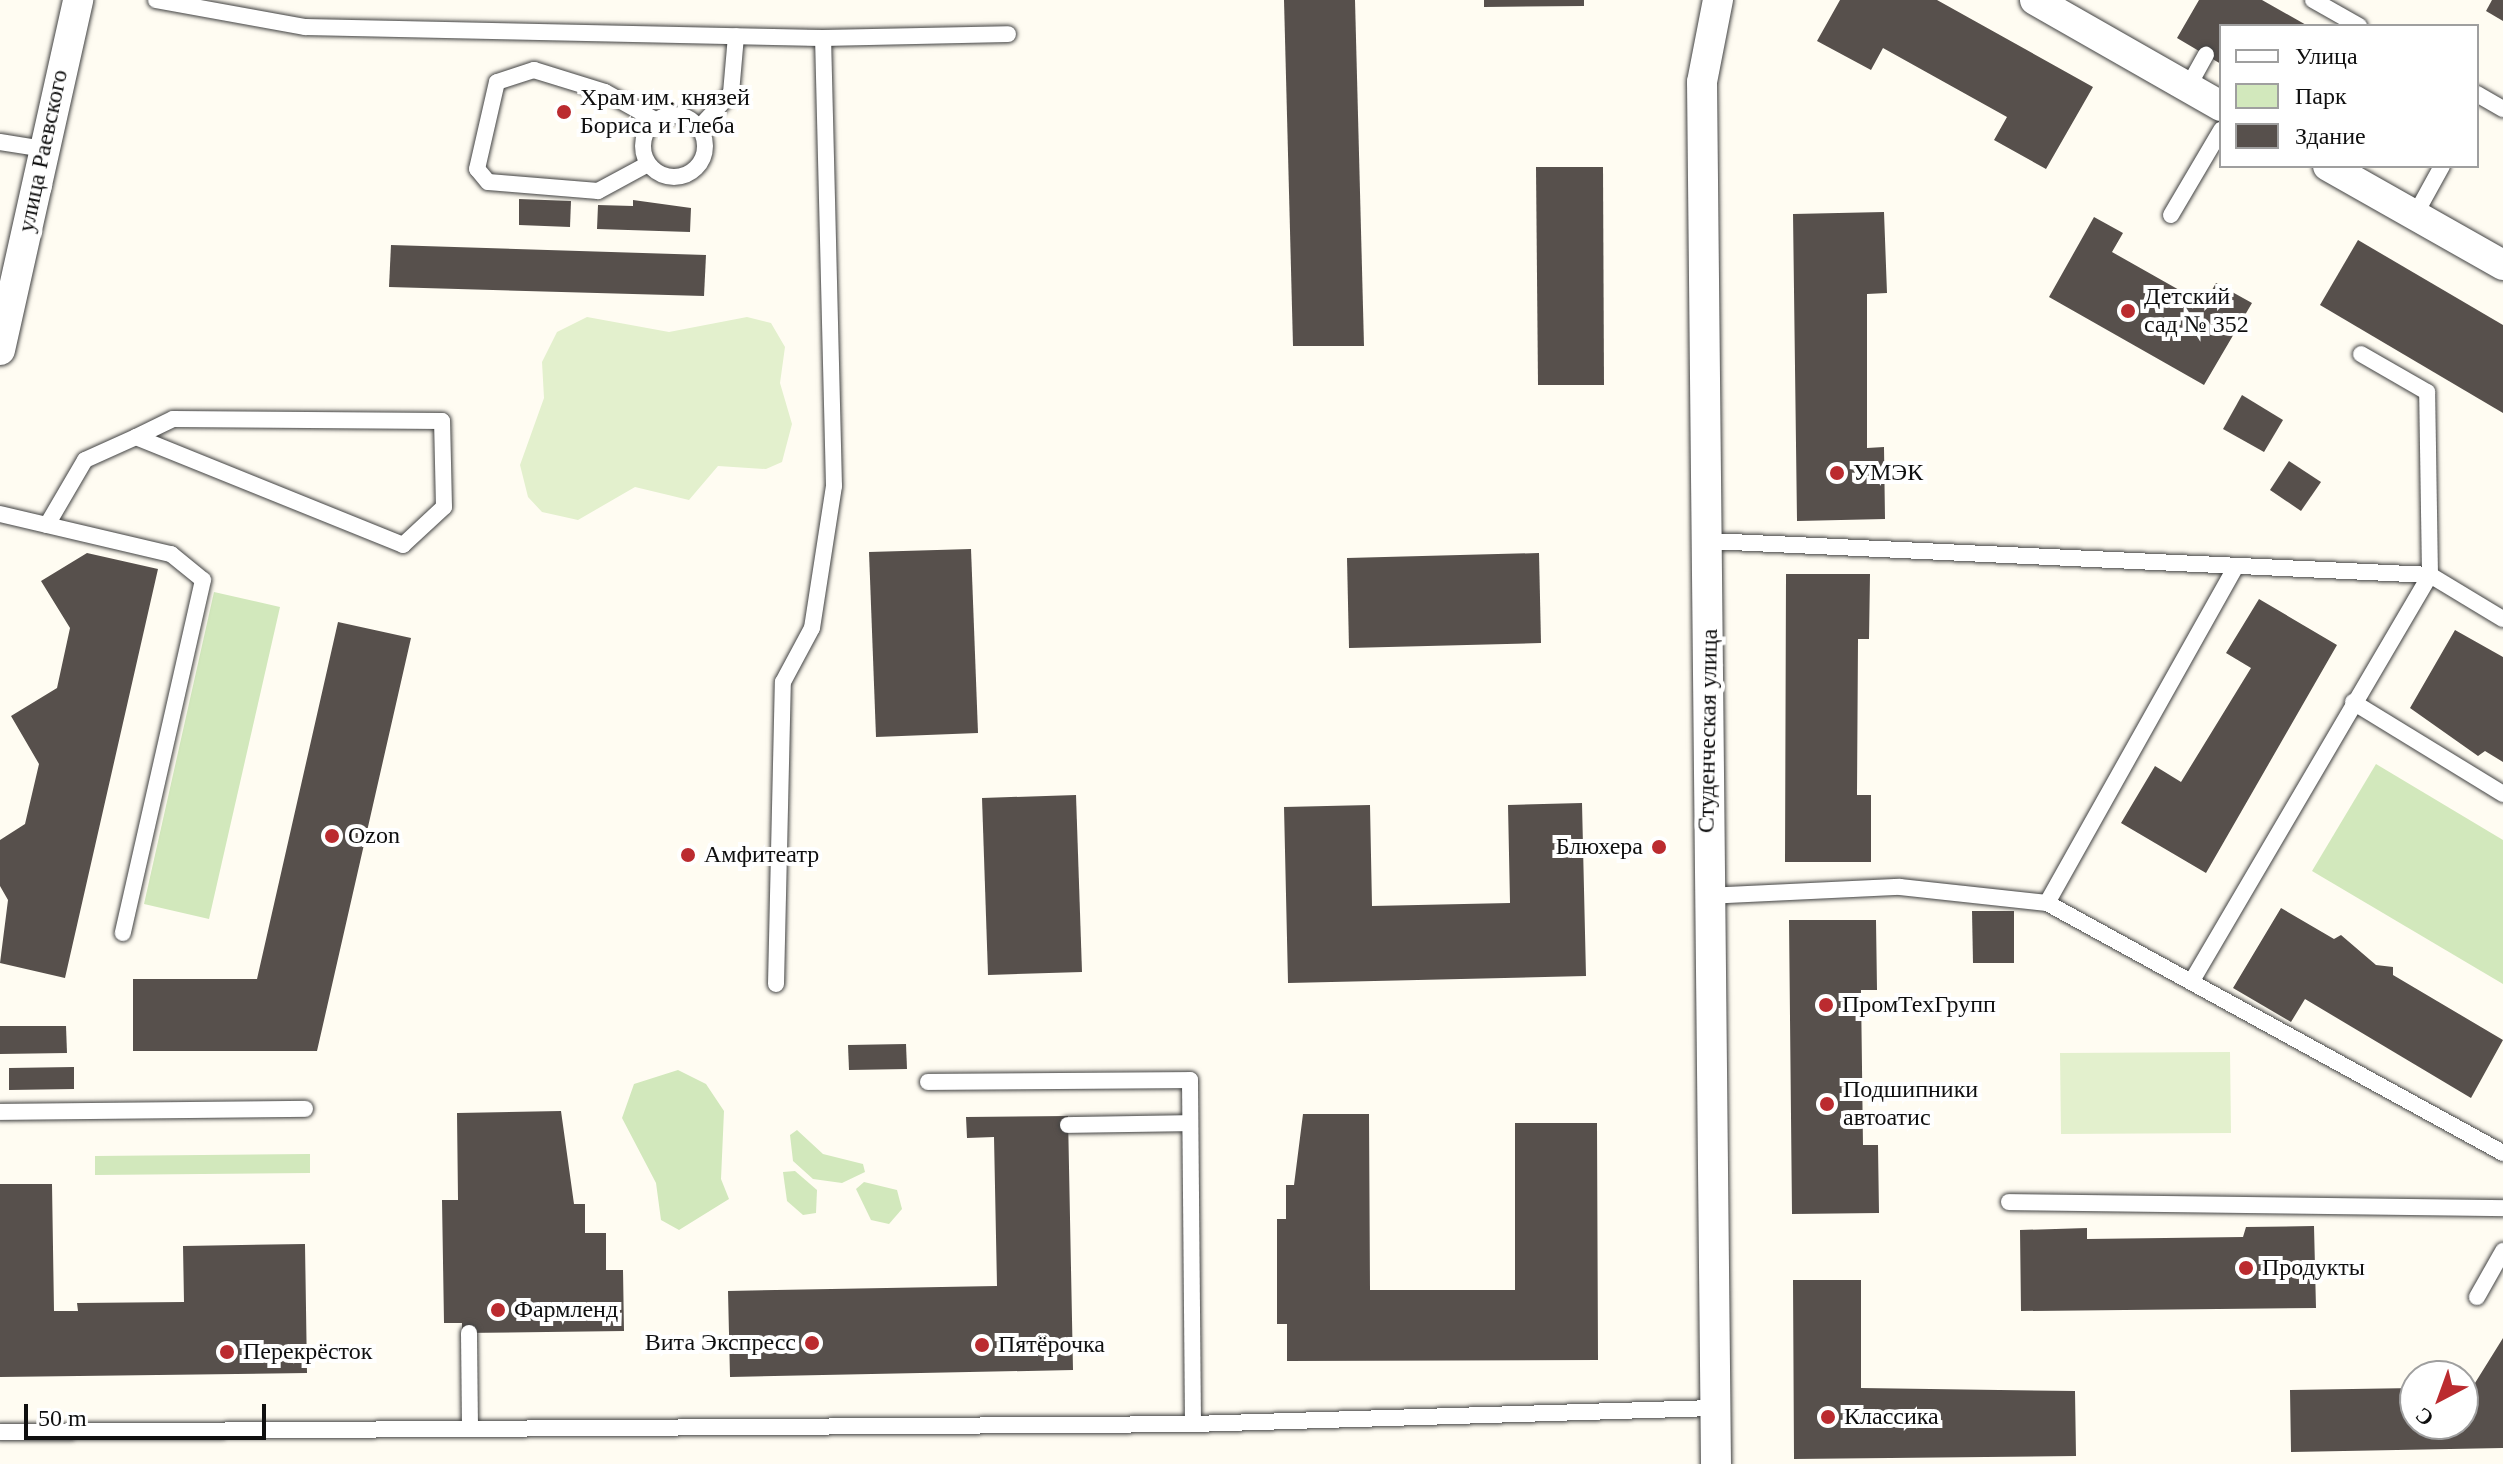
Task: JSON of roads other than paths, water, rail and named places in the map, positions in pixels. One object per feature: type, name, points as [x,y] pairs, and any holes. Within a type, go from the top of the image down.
[{"type":"street","name":"улица Раевского","points":[[0,350],[10,255],[78,0]]},
{"type":"street","name":"Студенческая улица","points":[[1716,1464],[1706,896],[1710,541],[1702,82],[1718,0]]},
{"type":"street","points":[[2035,0],[2219,105]]},
{"type":"street","points":[[2332,168],[2503,265]]},
{"type":"lane","points":[[156,0],[305,27],[823,38],[1008,34]]},
{"type":"lane","points":[[2313,0],[2355,24]]},
{"type":"lane","points":[[699,128],[731,93],[736,36]]},
{"type":"lane","points":[[776,984],[783,682],[812,628],[834,486],[823,38]]},
{"type":"lane","points":[[2188,87],[2206,55]]},
{"type":"lane","points":[[648,164],[598,191],[488,182],[477,169],[497,82],[534,70],[605,92],[655,120],[679,115],[699,128],[705,152],[692,171],[669,177],[648,164],[643,141],[655,120]]},
{"type":"lane","points":[[2479,98],[2503,109]]},
{"type":"lane","points":[[2171,215],[2219,133]]},
{"type":"lane","points":[[0,142],[39,148]]},
{"type":"lane","points":[[2415,215],[2441,168]]},
{"type":"lane","points":[[2193,979],[2430,575],[2427,392],[2361,354]]},
{"type":"lane","points":[[47,525],[85,460],[173,419],[442,421],[444,507],[403,545],[136,437]]},
{"type":"lane","points":[[0,514],[171,554],[203,580],[123,933]]},
{"type":"lane","points":[[1710,541],[2430,575],[2503,619]]},
{"type":"lane","points":[[2047,903],[2236,566]]},
{"type":"lane","points":[[2353,702],[2503,794]]},
{"type":"lane","points":[[1706,896],[1900,887],[2047,903],[2193,979],[2503,1153]]},
{"type":"lane","points":[[928,1082],[1190,1080],[1193,1424]]},
{"type":"lane","points":[[0,1112],[305,1109]]},
{"type":"lane","points":[[1068,1125],[1190,1123]]},
{"type":"lane","points":[[2009,1202],[2503,1208]]},
{"type":"lane","points":[[2477,1297],[2503,1251]]},
{"type":"lane","points":[[469,1333],[470,1429]]},
{"type":"lane","points":[[0,1432],[1193,1424],[1715,1408]]},
{"type":"place","name":"Храм им. князей Бориса и Глеба","points":[[564,112]]},
{"type":"place","name":"Детский сад № 352","points":[[2128,311]]},
{"type":"place","name":"УМЭК","points":[[1837,473]]},
{"type":"place","name":"Ozon","points":[[332,836]]},
{"type":"place","name":"Блюхера","points":[[1659,847]]},
{"type":"place","name":"Амфитеатр","points":[[688,855]]},
{"type":"place","name":"ПромТехГрупп","points":[[1826,1005]]},
{"type":"place","name":"Подшипники автоатис","points":[[1827,1104]]},
{"type":"place","name":"Продукты","points":[[2246,1268]]},
{"type":"place","name":"Фармленд","points":[[498,1310]]},
{"type":"place","name":"Вита Экспресс","points":[[812,1343]]},
{"type":"place","name":"Пятёрочка","points":[[982,1345]]},
{"type":"place","name":"Перекрёсток","points":[[227,1352]]},
{"type":"place","name":"Классика","points":[[1828,1417]]}]
